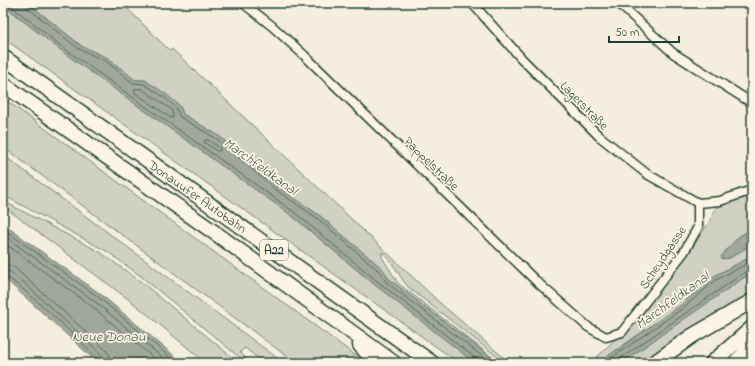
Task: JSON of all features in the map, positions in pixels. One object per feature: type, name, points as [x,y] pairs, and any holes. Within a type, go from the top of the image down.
[{"type":"highway","name":"Donauufer Autobahn","points":[[3,57],[431,361]]},
{"type":"highway","name":"Donauufer Autobahn","points":[[3,84],[338,321],[394,363]]},
{"type":"highway","points":[[654,363],[692,336],[752,301]]},
{"type":"highway","points":[[338,321],[376,363]]},
{"type":"highway","points":[[712,363],[752,328]]},
{"type":"highway","points":[[735,363],[752,345]]},
{"type":"street","name":"Pappelstraße","points":[[243,3],[272,26],[304,55],[536,281],[588,327],[606,337]]},
{"type":"street","name":"Lagerstraße","points":[[472,3],[522,59],[599,136],[647,174],[698,203]]},
{"type":"street","points":[[618,3],[674,53],[752,103]]},
{"type":"street","points":[[698,203],[720,201],[752,190]]},
{"type":"street","name":"Scheydgasse","points":[[606,337],[622,332],[684,252],[698,227],[698,203]]},
{"type":"shaded area","points":[[28,3],[122,3],[170,51],[172,49],[440,303],[510,363],[505,363],[408,287],[382,252],[382,257],[398,283],[500,363],[498,363],[389,279],[382,269],[319,215],[278,187],[219,136],[183,114],[180,106],[145,80],[135,80],[108,58],[83,47]]},
{"type":"shaded area","points":[[3,5],[67,55],[291,215],[375,285],[475,363],[459,363],[3,38]]},
{"type":"shaded area","points":[[3,98],[366,363],[296,363],[3,147]]},
{"type":"shaded area","points":[[3,155],[284,363],[264,363],[245,348],[240,352],[247,360],[245,362],[142,277],[108,252],[3,195]]},
{"type":"shaded area","points":[[752,194],[752,229],[739,236],[721,257],[730,258],[752,244],[752,256],[714,276],[681,305],[598,363],[591,363],[646,309],[688,254],[710,221],[714,210],[724,203]]},
{"type":"shaded area","points":[[3,201],[100,252],[144,284],[239,363],[206,363],[136,305],[3,206]]},
{"type":"shaded area","points":[[752,272],[752,294],[684,335],[645,363],[621,363]]},
{"type":"water","points":[[3,3],[28,3],[81,46],[108,58],[135,80],[145,80],[166,94],[180,106],[183,114],[219,136],[278,187],[319,215],[383,269],[389,279],[498,363],[475,363],[375,285],[291,215],[67,55],[3,5]]},
{"type":"water","name":"Neue Donau","points":[[3,224],[99,293],[183,363],[98,363],[3,277]]},
{"type":"water","points":[[752,229],[752,244],[730,258],[722,259],[721,257],[731,244]]},
{"type":"water","points":[[752,256],[752,272],[621,363],[598,363],[681,305],[714,276]]},
{"type":"water label","name":"Marchfeldkanal","points":[[261,166]]},
{"type":"water label","name":"Marchfeldkanal","points":[[672,300]]}]
